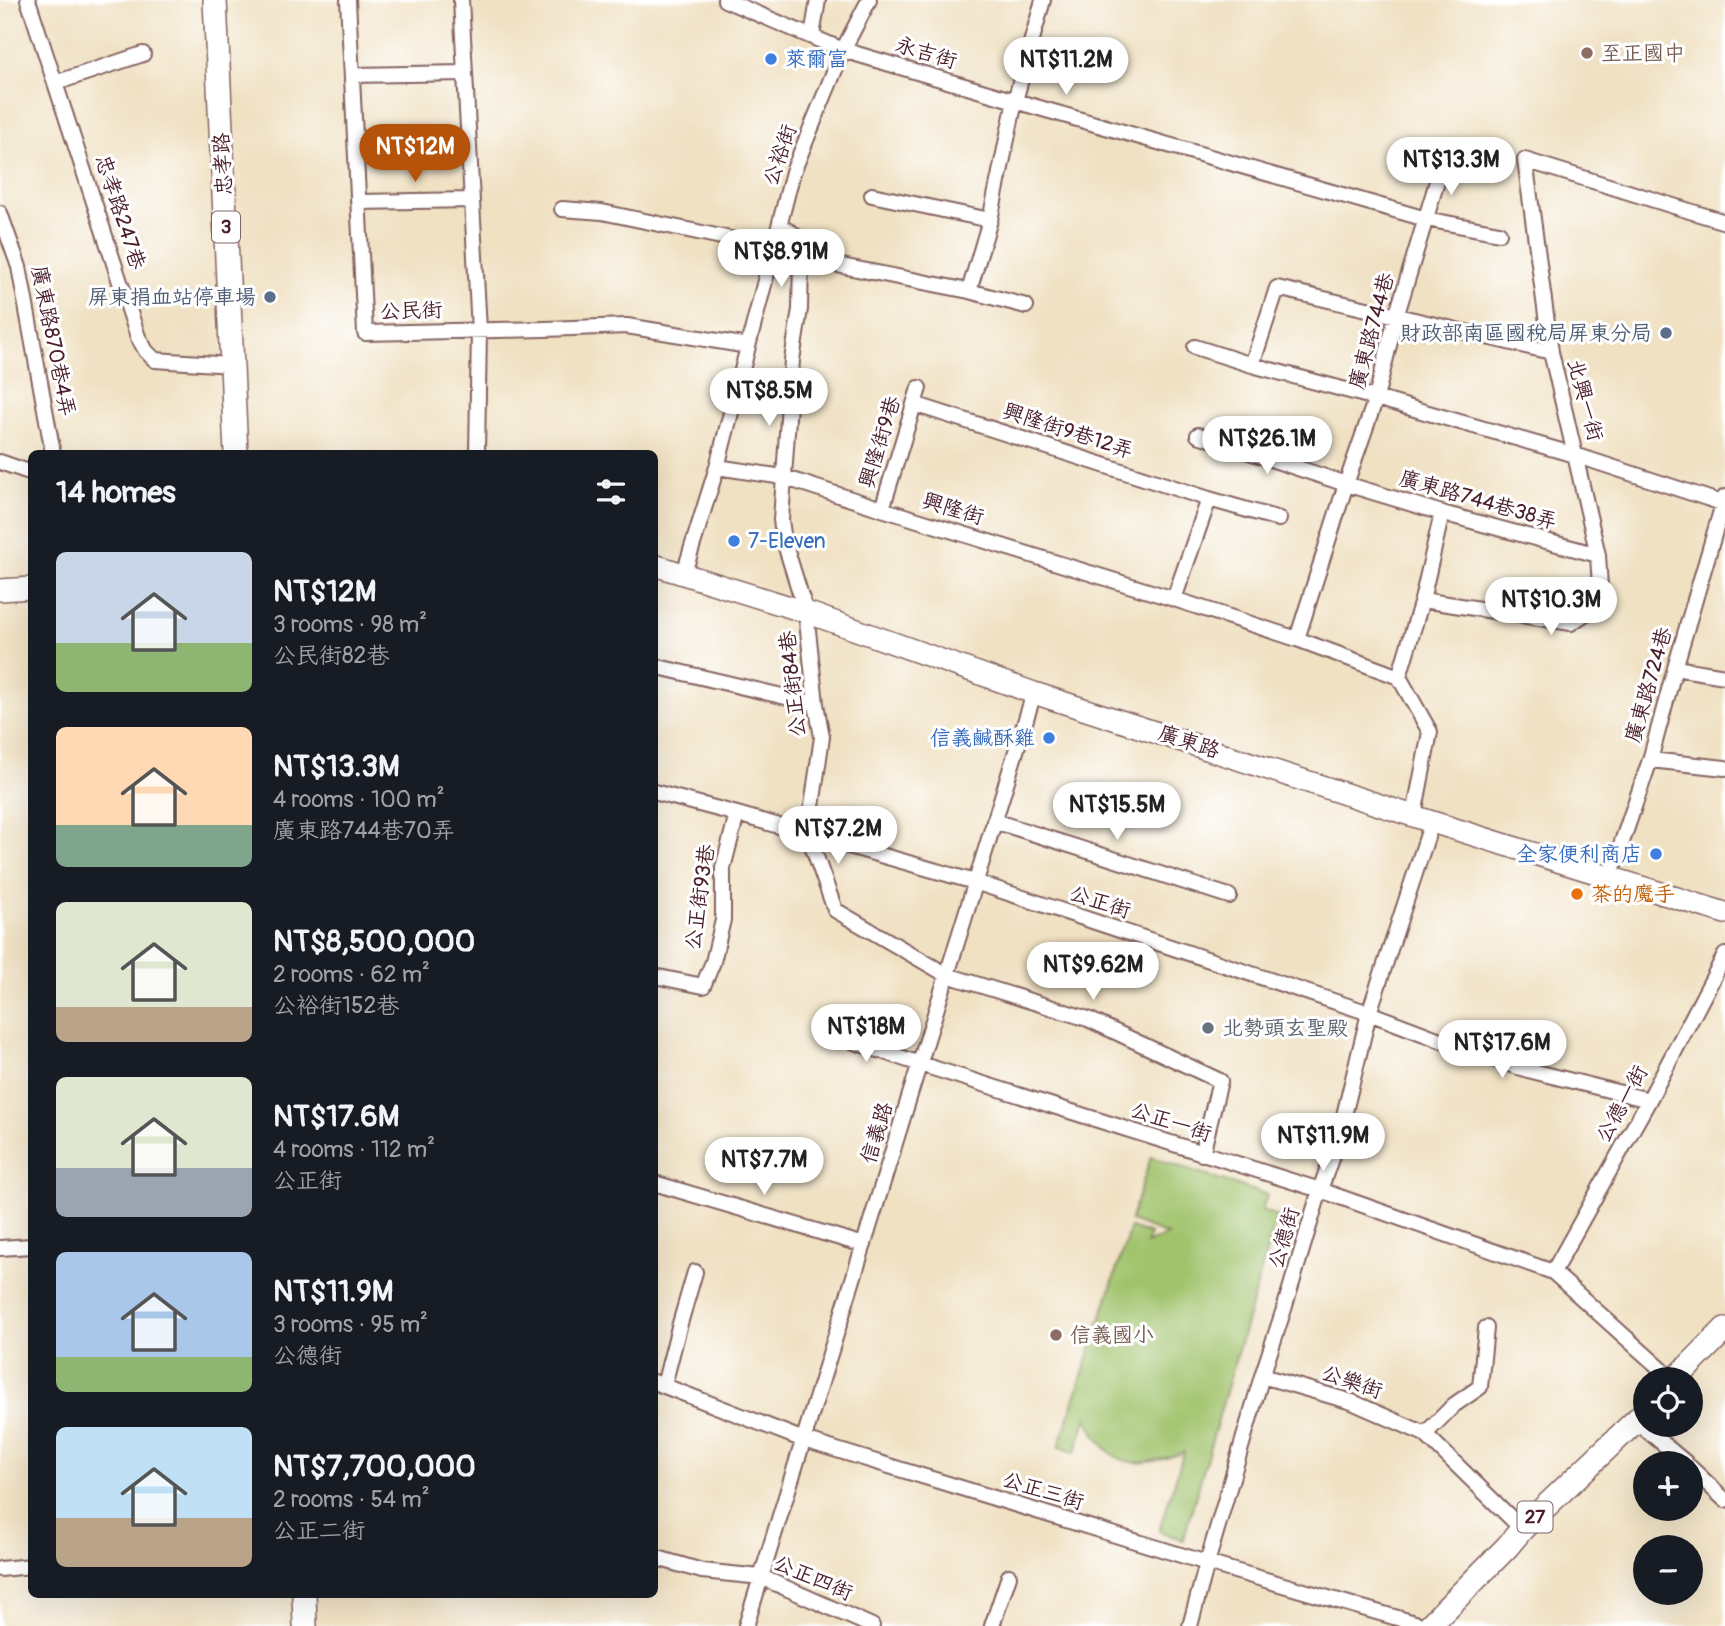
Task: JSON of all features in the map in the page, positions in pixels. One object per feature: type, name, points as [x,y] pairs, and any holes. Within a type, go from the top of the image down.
[{"type":"main road","name":"忠孝路","points":[[215,0],[236,450]]},
{"type":"main road","points":[[1686,1367],[1725,1329]]},
{"type":"main road","name":"27","points":[[1427,1626],[1522,1529],[1633,1424]]},
{"type":"main road","points":[[304,1598],[305,1626]]},
{"type":"street","name":"忠孝路247巷","points":[[28,0],[138,337],[155,360],[232,365]]},
{"type":"street","name":"公民街","points":[[348,0],[365,333],[627,326],[748,346]]},
{"type":"street","points":[[461,0],[479,330],[477,450]]},
{"type":"street","name":"永吉街","points":[[725,0],[843,50],[1426,219]]},
{"type":"street","points":[[812,37],[818,0]]},
{"type":"street","name":"公裕街","points":[[684,573],[717,467],[793,172],[843,50],[869,0]]},
{"type":"street","points":[[969,291],[990,220],[1015,101],[1043,0]]},
{"type":"street","points":[[55,83],[144,54]]},
{"type":"street","points":[[352,75],[465,73]]},
{"type":"street","name":"北興一街","points":[[1724,502],[1575,454],[1551,352],[1525,160],[1725,222]]},
{"type":"street","name":"廣東路744巷","points":[[1297,639],[1376,398],[1396,317],[1442,165]]},
{"type":"street","points":[[872,195],[990,220]]},
{"type":"street","points":[[358,202],[472,200]]},
{"type":"street","points":[[562,209],[603,212],[774,248]]},
{"type":"street","name":"廣東路870巷4弄","points":[[0,212],[4,239],[19,267],[52,450]]},
{"type":"street","points":[[1426,219],[1499,233]]},
{"type":"street","points":[[780,226],[794,234],[801,257],[969,291],[1026,306]]},
{"type":"street","name":"公正街84巷","points":[[801,257],[800,309],[792,360],[781,520],[784,541],[806,612],[822,737],[807,834]]},
{"type":"street","points":[[1252,365],[1277,288],[1551,352]]},
{"type":"street","points":[[1195,347],[1575,454],[1598,555],[1601,603],[1571,623],[1422,600]]},
{"type":"street","name":"興隆街9巷","points":[[881,509],[919,388]]},
{"type":"street","name":"興隆街9巷12弄","points":[[914,404],[1279,519]]},
{"type":"street","name":"廣東路744巷38弄","points":[[1198,435],[1442,513],[1598,555]]},
{"type":"street","points":[[0,462],[28,472]]},
{"type":"street","name":"興隆街","points":[[717,467],[783,477],[1174,599]]},
{"type":"street","points":[[1209,499],[1174,599],[1297,639],[1399,677],[1430,732],[1422,818]]},
{"type":"street","name":"廣東路724巷","points":[[1610,877],[1650,760],[1724,502]]},
{"type":"street","points":[[1399,677],[1422,600],[1442,513]]},
{"type":"street","name":"廣東路","points":[[658,566],[806,612],[1034,693],[1725,913]]},
{"type":"street","points":[[0,590],[28,588]]},
{"type":"street","points":[[658,667],[816,704]]},
{"type":"street","points":[[1675,668],[1725,676]]},
{"type":"street","name":"信義路","points":[[746,1626],[1034,693]]},
{"type":"street","points":[[1650,760],[1725,768]]},
{"type":"street","name":"公正街","points":[[658,793],[975,882],[1369,1013],[1477,1054],[1649,1100]]},
{"type":"street","name":"公正街93巷","points":[[658,977],[703,986],[713,962],[723,920],[723,868],[737,814]]},
{"type":"street","name":"公德街","points":[[1190,1626],[1262,1376],[1339,1136],[1422,818]]},
{"type":"street","points":[[994,821],[1229,896]]},
{"type":"street","points":[[807,834],[835,910],[947,975],[1088,1019],[1220,1081],[1202,1154]]},
{"type":"street","name":"公德一街","points":[[1553,1272],[1649,1100],[1725,955]]},
{"type":"street","name":"公正一街","points":[[822,1031],[1320,1190],[1553,1272],[1660,1367]]},
{"type":"street","points":[[658,1184],[864,1245]]},
{"type":"street","points":[[0,1248],[28,1246]]},
{"type":"street","points":[[659,1383],[695,1272]]},
{"type":"street","points":[[1425,1434],[1454,1405],[1480,1387],[1486,1328]]},
{"type":"street","name":"公樂街","points":[[1262,1376],[1352,1402],[1425,1434],[1522,1529]]},
{"type":"street","name":"公正三街","points":[[659,1383],[804,1440],[1207,1563],[1427,1626]]},
{"type":"street","points":[[1661,1437],[1675,1451]]},
{"type":"street","points":[[1703,1479],[1725,1500]]},
{"type":"street","name":"公正四街","points":[[658,1559],[702,1571],[761,1577],[872,1626]]},
{"type":"street","points":[[0,1568],[28,1566]]},
{"type":"street","points":[[992,1626],[1009,1576]]},
{"type":"green space","points":[[1151,1157],[1267,1195],[1262,1210],[1277,1216],[1183,1540],[1159,1531],[1184,1452],[1152,1461],[1125,1461],[1104,1447],[1087,1417],[1075,1453],[1059,1447],[1130,1228],[1150,1234],[1146,1244],[1168,1235],[1130,1221]]},
{"type":"place","name":"至正國中","points":[[1587,53]]},
{"type":"place","name":"萊爾富","points":[[771,59]]},
{"type":"place","name":"屏東捐血站停車場","points":[[270,297]]},
{"type":"place","name":"財政部南區國稅局屏東分局","points":[[1666,333]]},
{"type":"place","name":"7-Eleven","points":[[734,541]]},
{"type":"place","name":"信義鹹酥雞","points":[[1049,738]]},
{"type":"place","name":"全家便利商店","points":[[1656,854]]},
{"type":"place","name":"茶的魔手","points":[[1577,894]]},
{"type":"place","name":"北勢頭玄聖殿","points":[[1208,1028]]},
{"type":"place","name":"信義國小","points":[[1056,1335]]}]
